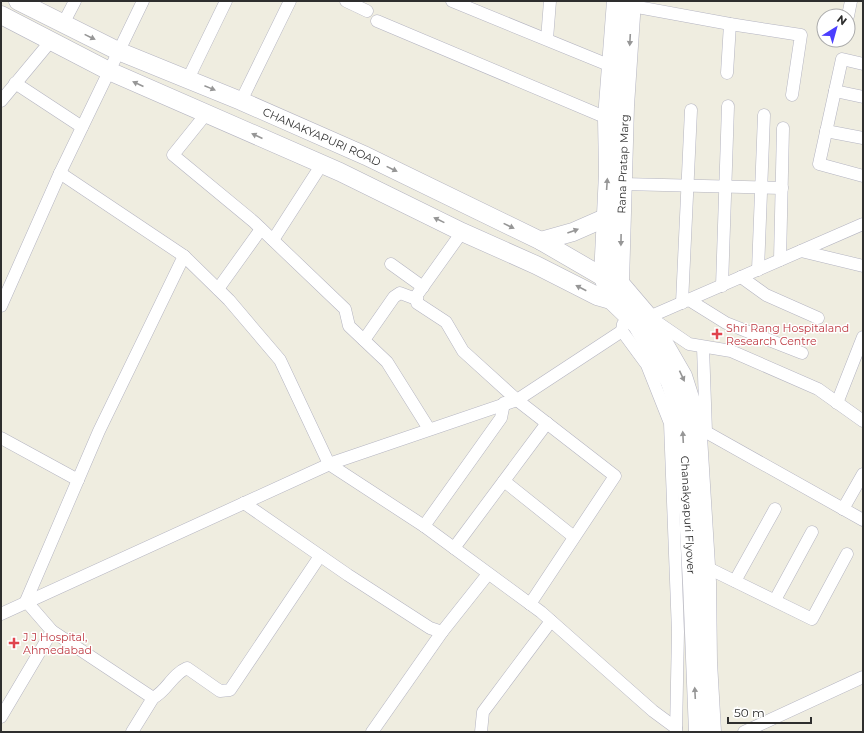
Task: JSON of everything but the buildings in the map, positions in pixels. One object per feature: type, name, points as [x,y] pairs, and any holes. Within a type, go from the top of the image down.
[{"type":"main road","name":"CHANAKYAPURI ROAD","points":[[23,2],[63,24],[118,51],[241,101],[366,156],[541,241],[626,290]]},
{"type":"main road","name":"Rana Pratap Marg","points":[[626,3],[611,66],[607,118],[608,173],[603,278],[611,300],[633,322]]},
{"type":"main road","name":"Rana Pratap Marg","points":[[626,3],[623,184],[626,290]]},
{"type":"main road","points":[[1,15],[50,42],[109,71],[322,164],[462,232],[536,264],[597,296],[611,300],[626,290],[633,322]]},
{"type":"main road","points":[[280,146],[290,122]]},
{"type":"main road","points":[[541,241],[573,232],[605,218]]},
{"type":"main road","name":"Chanakyapuri Flyover","points":[[633,322],[663,342],[683,376],[697,420],[707,582],[708,662],[712,732]]},
{"type":"main road","name":"Chanakyapuri Flyover","points":[[633,322],[670,382],[682,423],[692,583],[698,732]]},
{"type":"street","points":[[63,24],[76,1]]},
{"type":"street","points":[[1,306],[60,173],[143,1]]},
{"type":"street","points":[[188,79],[226,1]]},
{"type":"street","points":[[241,101],[290,1]]},
{"type":"street","points":[[346,1],[367,11]]},
{"type":"street","points":[[452,1],[611,66]]},
{"type":"street","points":[[547,39],[550,1]]},
{"type":"street","points":[[626,3],[730,24],[800,35],[792,95]]},
{"type":"street","points":[[378,21],[607,118]]},
{"type":"street","points":[[727,73],[730,24]]},
{"type":"street","points":[[1,101],[9,83],[50,42]]},
{"type":"street","points":[[863,64],[842,59],[819,164],[863,176]]},
{"type":"street","points":[[9,83],[82,127]]},
{"type":"street","points":[[835,91],[863,97]]},
{"type":"street","points":[[722,286],[728,106]]},
{"type":"street","points":[[685,302],[686,186],[690,110]]},
{"type":"street","points":[[206,114],[173,155],[261,229],[345,309],[349,326],[387,362],[429,429]]},
{"type":"street","points":[[758,270],[764,115]]},
{"type":"street","points":[[780,260],[783,128]]},
{"type":"street","points":[[826,131],[863,138]]},
{"type":"street","points":[[273,240],[322,164]]},
{"type":"street","points":[[60,173],[184,256],[218,289],[280,360],[329,464],[424,526],[530,604],[676,730]]},
{"type":"street","points":[[623,184],[782,188]]},
{"type":"street","points":[[1,614],[26,601],[329,464],[504,403],[517,400],[633,322],[685,302],[863,224]]},
{"type":"street","points":[[218,289],[261,229]]},
{"type":"street","points":[[416,299],[462,232]]},
{"type":"street","points":[[801,251],[863,266]]},
{"type":"street","points":[[26,601],[99,431],[184,256]]},
{"type":"street","points":[[391,264],[423,287]]},
{"type":"street","points":[[741,277],[766,295],[818,318]]},
{"type":"street","points":[[364,340],[394,297],[400,293],[416,299],[417,303],[446,322],[463,351],[517,400],[615,476],[530,604]]},
{"type":"street","points":[[685,302],[726,323],[802,353]]},
{"type":"street","points":[[633,322],[689,344],[732,351],[818,389],[863,421]]},
{"type":"street","points":[[633,322],[647,365],[670,423],[678,632],[676,730]]},
{"type":"street","points":[[837,403],[863,336]]},
{"type":"street","points":[[703,347],[718,732]]},
{"type":"street","points":[[424,526],[501,418],[504,403]]},
{"type":"street","points":[[454,548],[547,423]]},
{"type":"street","points":[[706,432],[863,520]]},
{"type":"street","points":[[1,438],[78,480]]},
{"type":"street","points":[[843,509],[863,474]]},
{"type":"street","points":[[504,481],[574,537]]},
{"type":"street","points":[[244,502],[320,556],[430,628],[442,632]]},
{"type":"street","points":[[735,581],[775,509]]},
{"type":"street","points":[[775,600],[812,532]]},
{"type":"street","points":[[712,570],[812,619],[847,554]]},
{"type":"street","points":[[132,732],[153,698],[160,694],[178,672],[187,668],[220,691],[230,690],[320,556]]},
{"type":"street","points":[[372,732],[442,632],[488,574]]},
{"type":"street","points":[[26,601],[52,631],[153,698]]},
{"type":"street","points":[[481,732],[483,712],[551,621]]},
{"type":"street","points":[[1,717],[52,631]]},
{"type":"street","points":[[744,732],[863,677]]},
{"type":"place","name":"Shri Rang Hospitaland Research Centre","points":[[717,334]]},
{"type":"place","name":"J J Hospital, Ahmedabad","points":[[14,643]]}]
